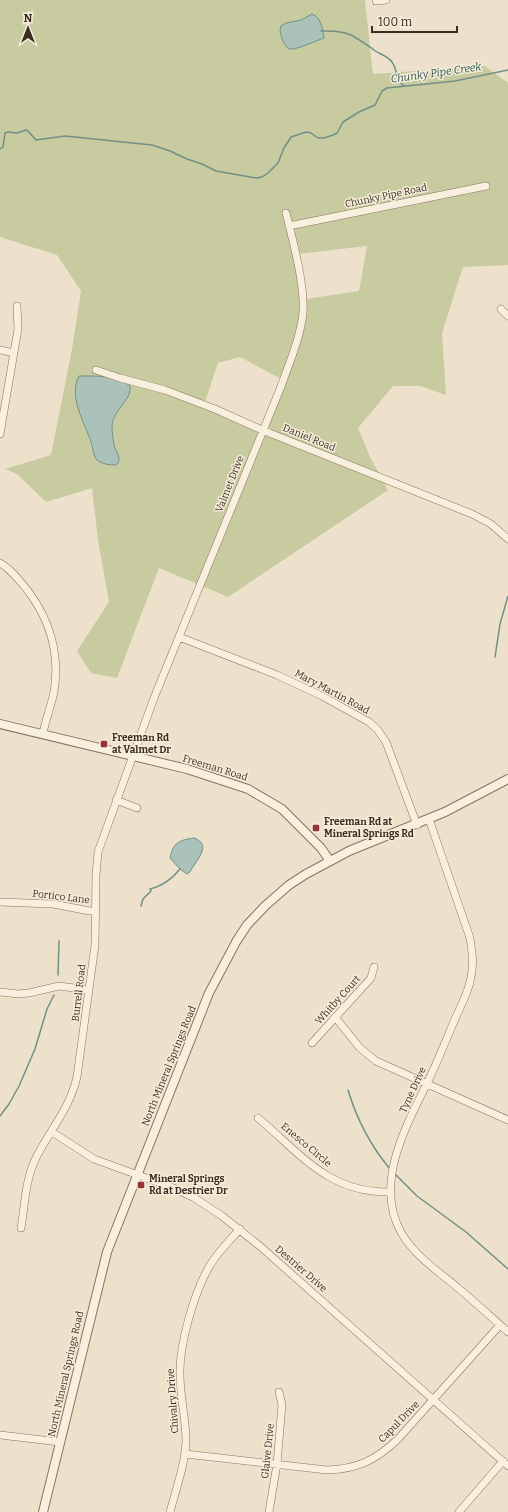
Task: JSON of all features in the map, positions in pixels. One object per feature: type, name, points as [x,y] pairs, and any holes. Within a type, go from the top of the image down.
[{"type":"street","points":[[376,1],[386,0]]},
{"type":"street","name":"Chunky Pipe Road","points":[[289,226],[486,186]]},
{"type":"street","name":"Valmet Drive","points":[[134,756],[154,698],[294,351],[303,313],[302,291],[286,213]]},
{"type":"street","points":[[0,434],[18,329],[18,306]]},
{"type":"street","points":[[501,309],[508,316]]},
{"type":"street","points":[[0,350],[14,353]]},
{"type":"street","name":"Daniel Road","points":[[96,370],[165,390],[215,409],[262,430],[472,514],[507,534]]},
{"type":"street","points":[[0,563],[19,580],[38,604],[48,624],[52,640],[56,671],[54,692],[43,733]]},
{"type":"street","name":"Mary Martin Road","points":[[179,637],[290,680],[322,696],[368,722],[377,729],[386,742],[417,824]]},
{"type":"street","name":"Freeman Road","points":[[0,724],[43,733],[210,775],[248,789],[259,794],[282,809],[321,848],[330,860]]},
{"type":"street","name":"Burrell Road","points":[[21,1228],[28,1177],[35,1160],[66,1108],[75,1088],[95,945],[96,875],[98,852],[116,800],[134,756]]},
{"type":"street","name":"North Mineral Springs Road","points":[[43,1512],[107,1252],[209,992],[236,942],[252,920],[277,895],[300,878],[330,860],[430,819],[468,801],[508,779]]},
{"type":"street","points":[[116,800],[137,808]]},
{"type":"street","name":"Tyne Drive","points":[[430,819],[470,938],[473,963],[469,989],[397,1150],[392,1171],[390,1192],[397,1222],[402,1235],[409,1244],[508,1332]]},
{"type":"street","name":"Portico Lane","points":[[0,902],[53,904],[96,911]]},
{"type":"street","name":"Whitby Court","points":[[312,1043],[371,978],[374,967]]},
{"type":"street","points":[[0,992],[18,994],[29,993],[58,986],[89,990]]},
{"type":"street","points":[[335,1017],[354,1041],[368,1055],[387,1066],[508,1120]]},
{"type":"street","name":"Enesco Circle","points":[[258,1118],[311,1165],[328,1177],[357,1188],[390,1192]]},
{"type":"street","name":"Destrier Drive","points":[[52,1132],[94,1158],[171,1187],[193,1197],[240,1229],[506,1464]]},
{"type":"street","name":"Chivalry Drive","points":[[170,1512],[185,1454],[185,1426],[181,1398],[180,1374],[184,1340],[195,1301],[209,1268],[240,1229]]},
{"type":"street","name":"Capul Drive","points":[[185,1454],[327,1470],[345,1469],[362,1465],[392,1445],[434,1400],[500,1324]]},
{"type":"street","name":"Glaive Drive","points":[[270,1512],[277,1464],[282,1405],[279,1392]]},
{"type":"street","points":[[0,1435],[60,1442]]},
{"type":"street","points":[[459,1512],[506,1464]]},
{"type":"green space","points":[[0,0],[365,0],[373,74],[485,66],[508,83],[508,265],[463,267],[442,333],[446,395],[420,386],[393,386],[358,428],[370,457],[388,490],[228,597],[159,568],[117,678],[91,673],[77,651],[109,602],[98,540],[92,488],[46,502],[17,474],[5,469],[51,455],[72,349],[81,291],[57,255],[0,237]],"holes":[[[367,246],[359,291],[306,299],[297,254]],[[240,357],[281,379],[262,427],[205,402],[218,363]],[[128,398],[119,408],[113,425],[114,445],[119,460],[96,459],[83,420]]]},
{"type":"water","points":[[312,14],[318,18],[324,38],[294,49],[288,48],[281,35],[281,26],[286,23],[301,20]]},
{"type":"water","points":[[79,376],[113,378],[125,382],[130,386],[128,396],[113,420],[112,426],[114,445],[119,458],[118,463],[115,465],[101,462],[97,460],[95,456],[76,401],[75,392]]},
{"type":"water","points":[[194,838],[200,841],[203,849],[199,858],[187,874],[170,858],[175,845],[181,841]]},
{"type":"waterway","points":[[321,31],[338,31],[350,34],[388,58],[394,65],[397,77],[404,86]]},
{"type":"waterway","name":"Chunky Pipe Creek","points":[[0,149],[3,147],[5,133],[17,133],[26,130],[36,140],[65,136],[152,145],[170,151],[216,171],[256,178],[262,177],[268,173],[278,163],[284,148],[291,137],[306,132],[311,133],[318,138],[324,138],[337,133],[343,122],[359,112],[375,105],[382,91],[387,88],[455,81],[508,70]]},
{"type":"waterway","points":[[495,657],[500,624],[508,596]]},
{"type":"waterway","points":[[141,906],[143,899],[151,891],[150,889],[167,882],[180,869]]},
{"type":"waterway","points":[[58,975],[59,941]]},
{"type":"waterway","points":[[0,1116],[19,1086],[35,1049],[47,1009],[54,995]]},
{"type":"waterway","points":[[348,1090],[365,1132],[376,1151],[390,1169]]},
{"type":"waterway","points":[[394,1173],[417,1196],[466,1232],[508,1269]]},
{"type":"place","name":"Freeman Rd at Valmet Dr","points":[[104,744]]},
{"type":"place","name":"Freeman Rd at Mineral Springs Rd","points":[[316,828]]},
{"type":"place","name":"Mineral Springs Rd at Destrier Dr","points":[[141,1185]]}]
